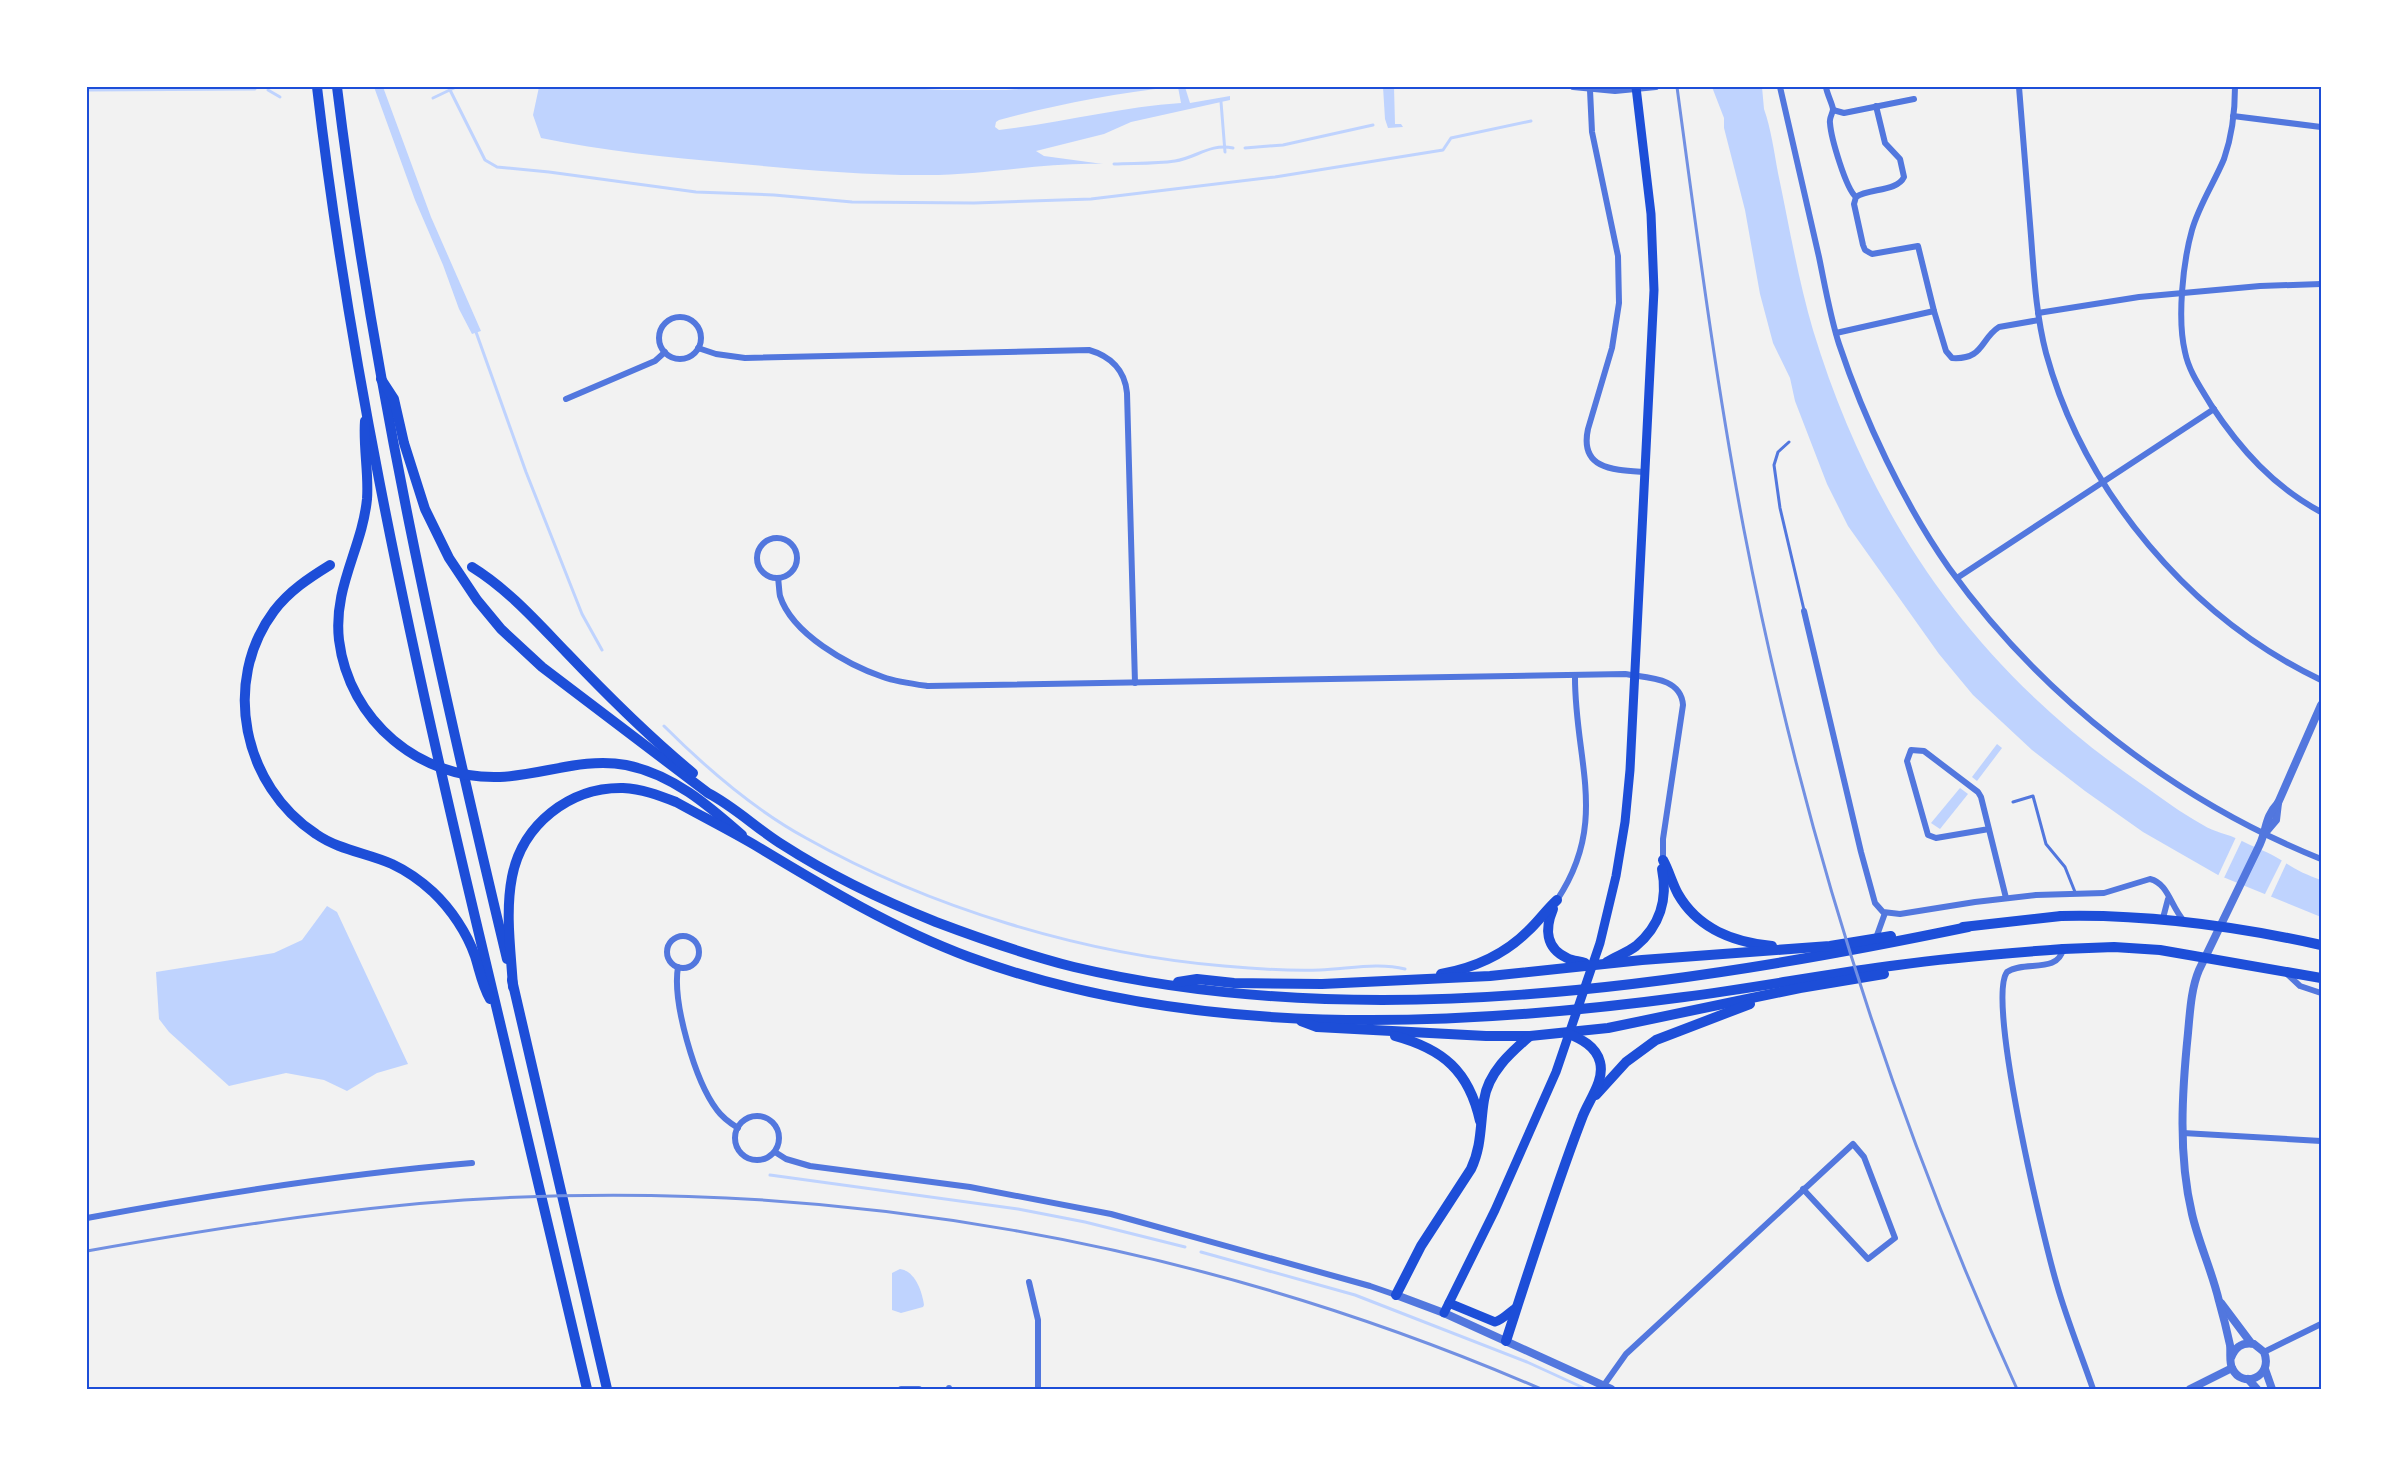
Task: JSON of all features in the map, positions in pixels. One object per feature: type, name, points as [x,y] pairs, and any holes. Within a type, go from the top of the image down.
[{"type":"main road","points":[[317,87],[336,232],[399,581],[496,1007],[588,1389]]},
{"type":"main road","points":[[337,87],[366,297],[404,502],[441,676],[607,1389]]},
{"type":"main road","points":[[1443,1313],[1495,1210],[1562,1055],[1600,943],[1616,876],[1625,822],[1635,676],[1653,258],[1636,87]]},
{"type":"main road","points":[[381,379],[394,399],[413,477],[437,537],[463,580],[491,617],[542,667],[708,793],[724,801]]},
{"type":"main road","points":[[366,405],[363,441],[367,498],[364,518],[339,602],[339,640],[353,690],[369,716],[396,743],[421,759],[452,771],[477,776],[501,777],[585,764],[606,763],[637,768],[669,780],[706,804],[754,845]]},
{"type":"main road","points":[[330,565],[285,598],[269,619],[255,645],[247,671],[244,695],[245,722],[251,749],[276,797],[294,817],[316,835],[338,846],[392,864],[414,877],[434,894],[450,911],[464,933],[475,956],[483,986],[496,1007]]},
{"type":"main road","points":[[472,567],[504,589],[528,611],[630,718],[724,801],[762,832],[793,852],[838,876],[933,920],[1038,957],[1166,984],[1226,992],[1323,998],[1496,996],[1680,976],[1940,928],[2061,916],[2163,918],[2222,926],[2321,945]]},
{"type":"main road","points":[[513,987],[510,919],[512,876],[524,842],[538,824],[559,806],[590,791],[607,788],[648,791],[676,802],[754,845],[861,909],[915,936],[972,958],[1046,981],[1122,998],[1219,1012],[1292,1017],[1445,1019],[1568,1010],[1705,995],[1897,965],[2063,949],[2150,949],[2207,956],[2321,978]]},
{"type":"main road","points":[[1557,900],[1547,924],[1552,945],[1568,958],[1596,965],[1637,945],[1654,925],[1664,901],[1663,860]]},
{"type":"main road","points":[[1663,860],[1685,906],[1710,928],[1742,941],[1802,947]]},
{"type":"main road","points":[[1385,982],[1454,971],[1480,963],[1505,949],[1528,932],[1557,900]]},
{"type":"main road","points":[[1166,984],[1197,979],[1280,984],[1385,982],[1490,976],[1874,942]]},
{"type":"main road","points":[[1292,1017],[1317,1027],[1530,1036],[1617,1026],[1771,994],[1977,956]]},
{"type":"main road","points":[[1590,1102],[1626,1062],[1656,1040],[1771,994]]},
{"type":"main road","points":[[1377,1031],[1420,1043],[1451,1063],[1464,1078],[1473,1096],[1481,1129]]},
{"type":"main road","points":[[1506,1341],[1579,1125],[1601,1074],[1601,1063],[1596,1052],[1585,1042],[1567,1032]]},
{"type":"main road","points":[[1396,1295],[1421,1246],[1477,1156],[1484,1100],[1493,1074],[1510,1053],[1530,1036]]},
{"type":"main road","points":[[1449,1302],[1495,1322],[1502,1320],[1507,1313],[1517,1307]]},
{"type":"street","points":[[1573,87],[1615,92],[1656,87]]},
{"type":"street","points":[[1780,87],[1836,333],[1861,401],[1894,474],[1957,578],[1997,629],[2050,684],[2097,725],[2175,782],[2265,833],[2321,859]]},
{"type":"street","points":[[1826,87],[1833,110],[1830,123],[1839,163],[1849,189],[1856,197]]},
{"type":"street","points":[[2019,87],[2038,313],[2046,352],[2065,411],[2104,483],[2145,539],[2205,603],[2278,658],[2321,680]]},
{"type":"street","points":[[2235,87],[2233,116],[2224,158],[2193,227],[2185,267],[2184,351],[2194,376],[2238,443],[2266,474],[2295,497],[2321,512]]},
{"type":"street","points":[[1590,90],[1592,132],[1618,256],[1619,303],[1612,348],[1586,443],[1590,455],[1598,464],[1608,468],[1645,472]]},
{"type":"street","points":[[1833,110],[1844,113],[1914,99]]},
{"type":"street","points":[[1876,106],[1885,143],[1900,159],[1904,177],[1898,184],[1862,193],[1856,197],[1854,204],[1865,250],[1877,254],[1918,246],[1946,351],[1952,358],[1978,351],[1998,327],[2039,320]]},
{"type":"street","points":[[2233,116],[2321,127]]},
{"type":"street","points":[[2038,313],[2183,292],[2321,284]]},
{"type":"street","points":[[1836,333],[1934,311]]},
{"type":"street","points":[[673,319],[688,319],[698,329],[700,335],[698,348],[688,358],[674,358],[665,352],[659,341],[662,328],[673,319]]},
{"type":"street","points":[[698,348],[716,354],[745,358],[1089,350],[1109,358],[1122,373],[1128,393],[1135,683]]},
{"type":"street","points":[[566,399],[655,361],[665,352]]},
{"type":"street","points":[[1957,578],[2214,409]]},
{"type":"street","points":[[777,538],[793,546],[797,557],[790,574],[778,578],[770,577],[762,572],[757,557],[765,542],[777,538]]},
{"type":"street","points":[[778,578],[780,596],[787,609],[812,637],[844,660],[884,678],[928,686],[1624,674],[1671,684],[1681,693],[1683,699],[1663,839],[1663,860]]},
{"type":"street","points":[[1804,611],[1863,861],[1875,903],[1886,913],[1900,914],[2006,898],[2111,892],[2150,879],[2161,883],[2167,891],[2168,899],[2163,918]]},
{"type":"street","points":[[1557,900],[1578,857],[1586,815],[1587,785],[1575,697],[1575,675]]},
{"type":"street","points":[[2257,1389],[2248,1379],[2238,1375],[2232,1368],[2219,1301],[2201,1250],[2192,1214],[2186,1180],[2183,1133],[2185,1065],[2196,975],[2222,926],[2260,844],[2268,816],[2278,803],[2321,705]]},
{"type":"street","points":[[1989,829],[1936,838],[1926,834],[1907,761],[1911,750],[1918,749],[1928,753],[1978,792],[1989,829],[2006,898]]},
{"type":"street","points":[[2168,899],[2184,921]]},
{"type":"street","points":[[1874,942],[1886,913]]},
{"type":"street","points":[[677,937],[688,937],[697,944],[699,954],[689,967],[678,967],[669,960],[667,950],[677,937]]},
{"type":"street","points":[[2063,949],[2059,960],[2045,965],[2014,967],[2004,975],[2001,987],[2013,1087],[2035,1201],[2056,1284],[2093,1389]]},
{"type":"street","points":[[678,967],[676,985],[682,1019],[704,1088],[718,1111],[738,1128]]},
{"type":"street","points":[[2280,969],[2300,986],[2321,993]]},
{"type":"street","points":[[761,1116],[770,1120],[780,1135],[775,1152],[759,1161],[745,1157],[736,1143],[738,1128],[752,1117],[761,1116]]},
{"type":"street","points":[[2183,1133],[2321,1141]]},
{"type":"street","points":[[775,1152],[786,1159],[810,1166],[970,1187],[1110,1215],[1370,1286],[1443,1313],[1608,1387],[1626,1354],[1803,1189],[1853,1144],[1864,1157],[1895,1238],[1868,1259],[1803,1189]]},
{"type":"street","points":[[87,1218],[230,1192],[336,1176],[472,1163]]},
{"type":"street","points":[[1029,1282],[1038,1320],[1038,1389]]},
{"type":"street","points":[[2219,1301],[2251,1343],[2260,1347],[2264,1352],[2267,1362],[2265,1369],[2258,1376],[2248,1379]]},
{"type":"street","points":[[2264,1352],[2321,1324]]},
{"type":"street","points":[[2231,1358],[2238,1347],[2251,1343]]},
{"type":"street","points":[[2190,1389],[2232,1368]]},
{"type":"street","points":[[2265,1369],[2272,1389]]},
{"type":"street","points":[[902,1389],[919,1389]]},
{"type":"lane","points":[[1789,442],[1776,455],[1774,465],[1780,508],[1804,611]]},
{"type":"lane","points":[[2013,802],[2033,796],[2046,844],[2065,867],[2074,886],[2075,894]]},
{"type":"water","points":[[374,87],[383,87],[431,217],[481,331],[472,334],[459,309],[415,200]]},
{"type":"water","points":[[539,87],[890,87],[1006,90],[1042,87],[1173,87],[1107,96],[999,120],[995,127],[999,130],[1135,108],[1181,103],[1178,87],[1185,87],[1190,103],[1230,96],[1230,100],[1131,122],[1104,134],[1036,151],[1044,156],[1103,164],[1057,165],[944,175],[897,175],[683,158],[611,150],[541,138],[533,115]]},
{"type":"water","points":[[1383,87],[1394,87],[1395,124],[1401,124],[1403,127],[1388,128],[1385,119]]},
{"type":"water","points":[[1712,87],[1762,87],[1764,109],[1803,291],[1813,330],[1837,400],[1866,465],[1899,527],[1937,586],[1980,640],[2028,691],[2081,739],[2195,820],[2266,852],[2300,872],[2321,880],[2321,917],[2218,875],[2143,832],[2032,750],[1973,695],[1939,654],[1848,526],[1827,484],[1795,401],[1790,378],[1773,343],[1760,294],[1745,210],[1724,128],[1724,118]]},
{"type":"water","points":[[1997,744],[2002,748],[1977,781],[1972,777]]},
{"type":"water","points":[[1960,788],[1968,794],[1940,829],[1931,823]]},
{"type":"water","points":[[327,906],[337,912],[408,1064],[377,1073],[347,1091],[324,1080],[286,1073],[229,1086],[169,1032],[159,1019],[156,972],[274,953],[302,940]]},
{"type":"water","points":[[900,1269],[910,1274],[917,1282],[923,1307],[901,1313],[892,1310],[892,1273]]},
{"type":"pier","points":[[2237,835],[2243,838],[2223,880],[2217,878]]},
{"type":"pier","points":[[2283,858],[2287,862],[2269,901],[2263,898]]},
{"type":"waterway","points":[[433,98],[456,87]]},
{"type":"waterway","points":[[87,90],[255,89]]},
{"type":"waterway","points":[[268,90],[280,97]]},
{"type":"waterway","points":[[450,90],[485,160],[497,167],[696,192],[774,195],[852,202],[974,203],[1091,199],[1275,177],[1443,150],[1451,138],[1531,121]]},
{"type":"waterway","points":[[1221,102],[1225,152]]},
{"type":"waterway","points":[[1245,148],[1283,145],[1373,125]]},
{"type":"waterway","points":[[1114,164],[1175,161],[1210,149],[1233,148]]},
{"type":"waterway","points":[[476,332],[526,472],[582,614],[602,650]]},
{"type":"waterway","points":[[664,726],[731,787],[786,827],[904,886],[1009,924],[1062,939],[1171,960],[1284,970],[1374,966],[1405,969]]},
{"type":"waterway","points":[[770,1175],[1018,1209],[1085,1222],[1185,1247]]},
{"type":"waterway","points":[[1201,1252],[1355,1295],[1527,1362],[1586,1389]]},
{"type":"railway","points":[[1677,87],[1734,475],[1767,641],[1793,751],[1822,860],[1891,1075],[1972,1286],[2017,1389]]},
{"type":"railway","points":[[87,1251],[275,1221],[464,1200],[602,1195],[740,1199],[878,1210],[1014,1230],[1149,1258],[1282,1294],[1413,1338],[1541,1389]]}]
